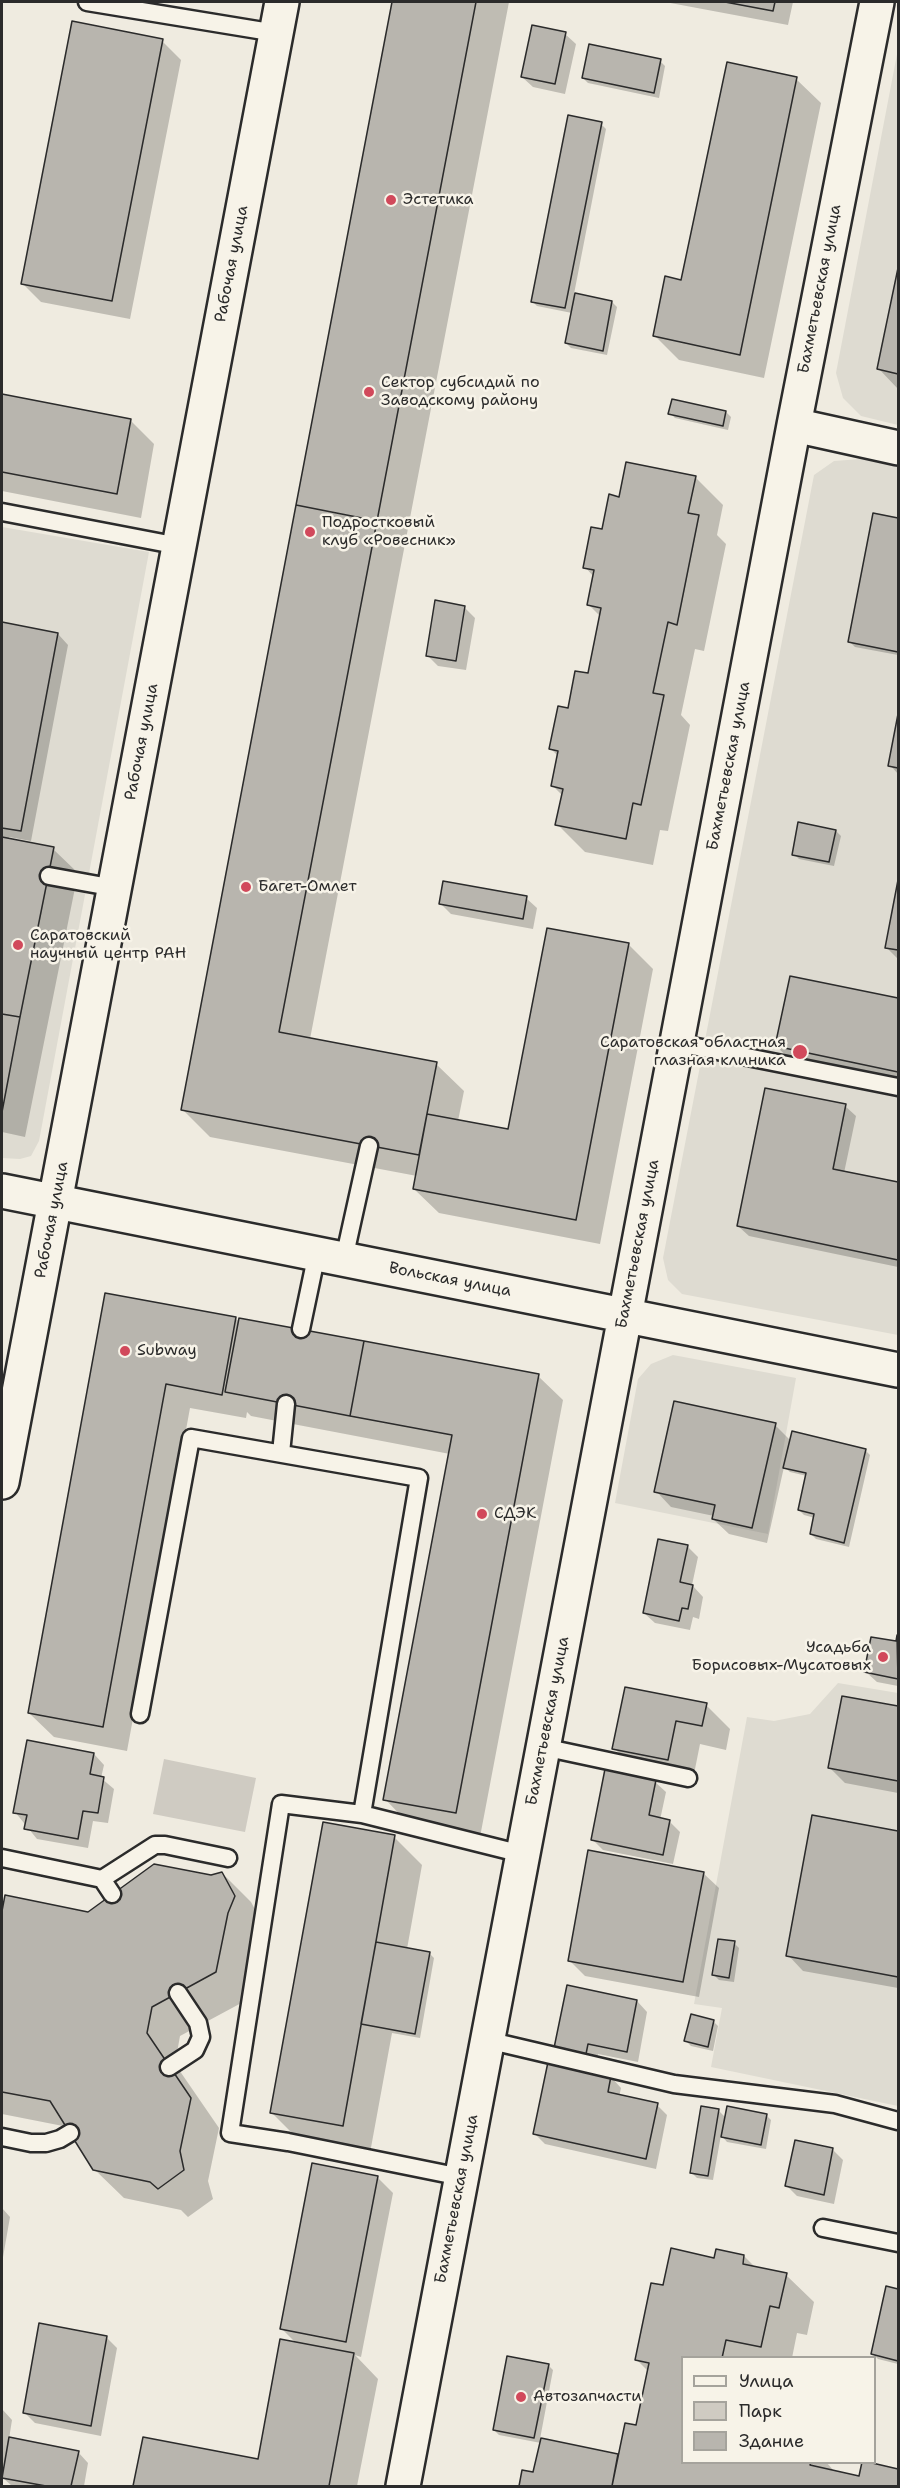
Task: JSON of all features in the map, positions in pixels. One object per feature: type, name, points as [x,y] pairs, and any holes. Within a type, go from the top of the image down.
[{"type":"street","name":"Рабочая улица","points":[[2,1473],[282,2]]},
{"type":"street","name":"Бахметьевская улица","points":[[403,2487],[794,425],[877,2]]},
{"type":"street","points":[[794,425],[898,448]]},
{"type":"street","name":"Вольская улица","points":[[2,1191],[898,1370]]},
{"type":"lane","points":[[87,2],[276,33]]},
{"type":"lane","points":[[2,512],[179,546]]},
{"type":"lane","points":[[49,876],[115,888]]},
{"type":"lane","points":[[677,1043],[898,1087]]},
{"type":"lane","points":[[301,1329],[331,1256],[369,1146]]},
{"type":"lane","points":[[281,1453],[286,1404]]},
{"type":"lane","points":[[140,1714],[191,1438],[419,1478],[362,1814]]},
{"type":"lane","points":[[543,1747],[688,1778]]},
{"type":"lane","points":[[461,2177],[288,2142],[230,2133],[281,1804],[362,1814],[522,1854]]},
{"type":"lane","points":[[102,1879],[155,1845],[228,1858]]},
{"type":"lane","points":[[2,1858],[102,1879],[112,1894]]},
{"type":"lane","points":[[169,2067],[195,2050],[201,2037],[198,2023],[178,1993]]},
{"type":"lane","points":[[487,2040],[674,2084],[835,2103],[898,2121]]},
{"type":"lane","points":[[2,2138],[31,2144],[46,2143],[70,2133]]},
{"type":"lane","points":[[822,2228],[898,2243]]},
{"type":"shaded area","points":[[898,49],[898,425],[861,416],[843,398],[836,373]]},
{"type":"shaded area","name":"Саратовская областная глазная клиника","points":[[861,459],[898,467],[898,1335],[682,1294],[668,1280],[663,1258],[814,475],[834,461]]},
{"type":"shaded area","points":[[2,527],[149,552],[39,1141],[31,1156],[20,1159],[2,1158]]},
{"type":"shaded area","points":[[673,1355],[796,1378],[768,1534],[615,1503],[638,1379],[651,1364]]},
{"type":"shaded area","points":[[838,1683],[898,1693],[898,2106],[711,2067],[722,2008],[694,2004],[747,1717],[774,1721],[810,1714]]},
{"type":"green space","points":[[164,1759],[256,1778],[245,1832],[153,1814]]},
{"type":"building","points":[[392,2],[476,2],[377,521],[296,505]]},
{"type":"building","points":[[725,2],[775,2],[773,11]]},
{"type":"building","points":[[72,21],[163,39],[112,301],[21,284]]},
{"type":"building","points":[[532,25],[566,32],[555,84],[521,77]]},
{"type":"building","points":[[589,44],[661,59],[654,93],[582,78]]},
{"type":"building","points":[[727,62],[797,77],[740,355],[653,336],[665,276],[681,280]]},
{"type":"building","points":[[568,115],[602,122],[565,308],[531,302]]},
{"type":"building","points":[[898,268],[898,374],[877,369]]},
{"type":"building","points":[[575,293],[612,301],[603,351],[565,343]]},
{"type":"building","points":[[2,394],[131,419],[117,494],[2,472]]},
{"type":"building","points":[[672,399],[726,411],[723,426],[668,414]]},
{"type":"building","points":[[626,462],[696,476],[688,513],[699,515],[677,625],[668,622],[653,693],[664,695],[641,805],[633,803],[626,839],[555,825],[563,789],[551,786],[558,751],[549,749],[558,706],[568,708],[575,671],[588,673],[601,608],[587,605],[594,570],[583,568],[591,527],[602,529],[609,494],[619,497]]},
{"type":"building","points":[[296,505],[377,521],[279,1032],[437,1062],[419,1155],[181,1110]]},
{"type":"building","points":[[873,513],[898,518],[898,652],[848,642]]},
{"type":"building","points":[[435,600],[465,606],[456,661],[426,656]]},
{"type":"building","points":[[2,622],[58,633],[21,831],[2,828]]},
{"type":"building","points":[[898,714],[898,768],[888,766]]},
{"type":"building","points":[[798,822],[836,830],[829,862],[792,855]]},
{"type":"building","name":"Саратовский научный центр РАН","points":[[2,837],[54,847],[20,1017],[2,1014]]},
{"type":"building","points":[[898,880],[898,950],[885,948]]},
{"type":"building","points":[[443,881],[527,896],[523,919],[439,904]]},
{"type":"building","points":[[547,928],[629,943],[576,1220],[413,1189],[427,1114],[508,1129]]},
{"type":"building","points":[[790,976],[898,998],[898,1072],[775,1046]]},
{"type":"building","points":[[2,1014],[20,1017],[2,1112]]},
{"type":"building","points":[[765,1088],[846,1104],[833,1169],[898,1182],[898,1260],[737,1226]]},
{"type":"building","points":[[105,1293],[236,1317],[222,1395],[166,1384],[103,1727],[28,1713]]},
{"type":"building","points":[[239,1318],[364,1341],[350,1416],[225,1392]]},
{"type":"building","points":[[364,1341],[539,1374],[456,1813],[383,1800],[452,1435],[350,1416]]},
{"type":"building","points":[[674,1401],[776,1423],[752,1528],[712,1519],[715,1505],[654,1492]]},
{"type":"building","points":[[792,1431],[866,1449],[844,1543],[810,1534],[814,1514],[798,1510],[806,1473],[783,1468]]},
{"type":"building","points":[[658,1539],[688,1545],[680,1582],[693,1585],[688,1609],[682,1608],[679,1621],[643,1613]]},
{"type":"building","name":"Усадьба Борисовых-Мусатовых","points":[[897,1635],[898,1679],[864,1672],[871,1637],[896,1641]]},
{"type":"building","points":[[625,1687],[707,1703],[702,1726],[676,1721],[668,1760],[612,1749]]},
{"type":"building","points":[[842,1696],[898,1706],[898,1781],[828,1768]]},
{"type":"building","points":[[27,1740],[94,1753],[90,1774],[104,1777],[98,1813],[83,1811],[78,1839],[24,1829],[27,1815],[13,1813]]},
{"type":"building","points":[[605,1769],[656,1780],[649,1815],[670,1820],[663,1855],[591,1840]]},
{"type":"building","points":[[812,1815],[898,1831],[898,1977],[786,1956]]},
{"type":"building","points":[[323,1822],[395,1835],[343,2126],[270,2113]]},
{"type":"building","points":[[588,1850],[704,1872],[683,1982],[568,1961]]},
{"type":"building","points":[[154,1864],[211,1875],[222,1872],[235,1896],[228,1913],[216,1972],[152,2007],[147,2033],[191,2098],[180,2151],[184,2170],[158,2189],[150,2182],[93,2170],[50,2101],[2,2092],[2,1911],[5,1895],[88,1912]]},
{"type":"building","points":[[718,1939],[735,1941],[729,1978],[712,1975]]},
{"type":"building","points":[[376,1942],[430,1952],[415,2034],[361,2024]]},
{"type":"building","points":[[567,1985],[637,2000],[627,2052],[588,2044],[586,2054],[554,2048]]},
{"type":"building","points":[[691,2014],[714,2020],[708,2047],[684,2041]]},
{"type":"building","points":[[548,2062],[611,2076],[608,2092],[658,2103],[646,2159],[533,2134]]},
{"type":"building","points":[[701,2106],[719,2109],[708,2176],[690,2173]]},
{"type":"building","points":[[727,2106],[767,2114],[761,2145],[721,2137]]},
{"type":"building","points":[[795,2140],[833,2148],[824,2195],[785,2186]]},
{"type":"building","points":[[312,2163],[378,2176],[346,2342],[280,2329]]},
{"type":"building","points":[[671,2248],[714,2258],[716,2249],[744,2255],[743,2264],[787,2273],[779,2308],[770,2306],[761,2347],[726,2340],[722,2356],[681,2356],[681,2464],[810,2464],[859,2476],[862,2464],[876,2464],[898,2469],[898,2486],[612,2486],[625,2423],[636,2425],[649,2363],[635,2360],[651,2283],[663,2285]]},
{"type":"building","points":[[886,2286],[898,2289],[898,2361],[871,2354]]},
{"type":"building","points":[[39,2323],[107,2336],[91,2426],[23,2413]]},
{"type":"building","points":[[280,2339],[354,2353],[329,2486],[133,2486],[143,2437],[258,2459]]},
{"type":"building","name":"Автозапчасти","points":[[507,2356],[549,2364],[534,2438],[493,2430]]},
{"type":"building","points":[[9,2437],[79,2451],[71,2486],[46,2486],[2,2478]]},
{"type":"building","points":[[541,2438],[618,2454],[612,2486],[519,2486],[522,2470],[533,2472]]},
{"type":"place","name":"Эстетика","points":[[391,200]]},
{"type":"place","name":"Сектор субсидий по Заводскому району","points":[[369,392]]},
{"type":"place","name":"Подростковый клуб «Ровесник»","points":[[310,532]]},
{"type":"place","name":"Багет-Омлет","points":[[246,887]]},
{"type":"place","name":"Саратовский научный центр РАН","points":[[18,945]]},
{"type":"place","name":"Саратовская областная глазная клиника","points":[[800,1052]]},
{"type":"place","name":"Subway","points":[[125,1351]]},
{"type":"place","name":"СДЭК","points":[[482,1514]]},
{"type":"place","name":"Усадьба Борисовых-Мусатовых","points":[[883,1657]]},
{"type":"place","name":"Автозапчасти","points":[[521,2397]]}]
